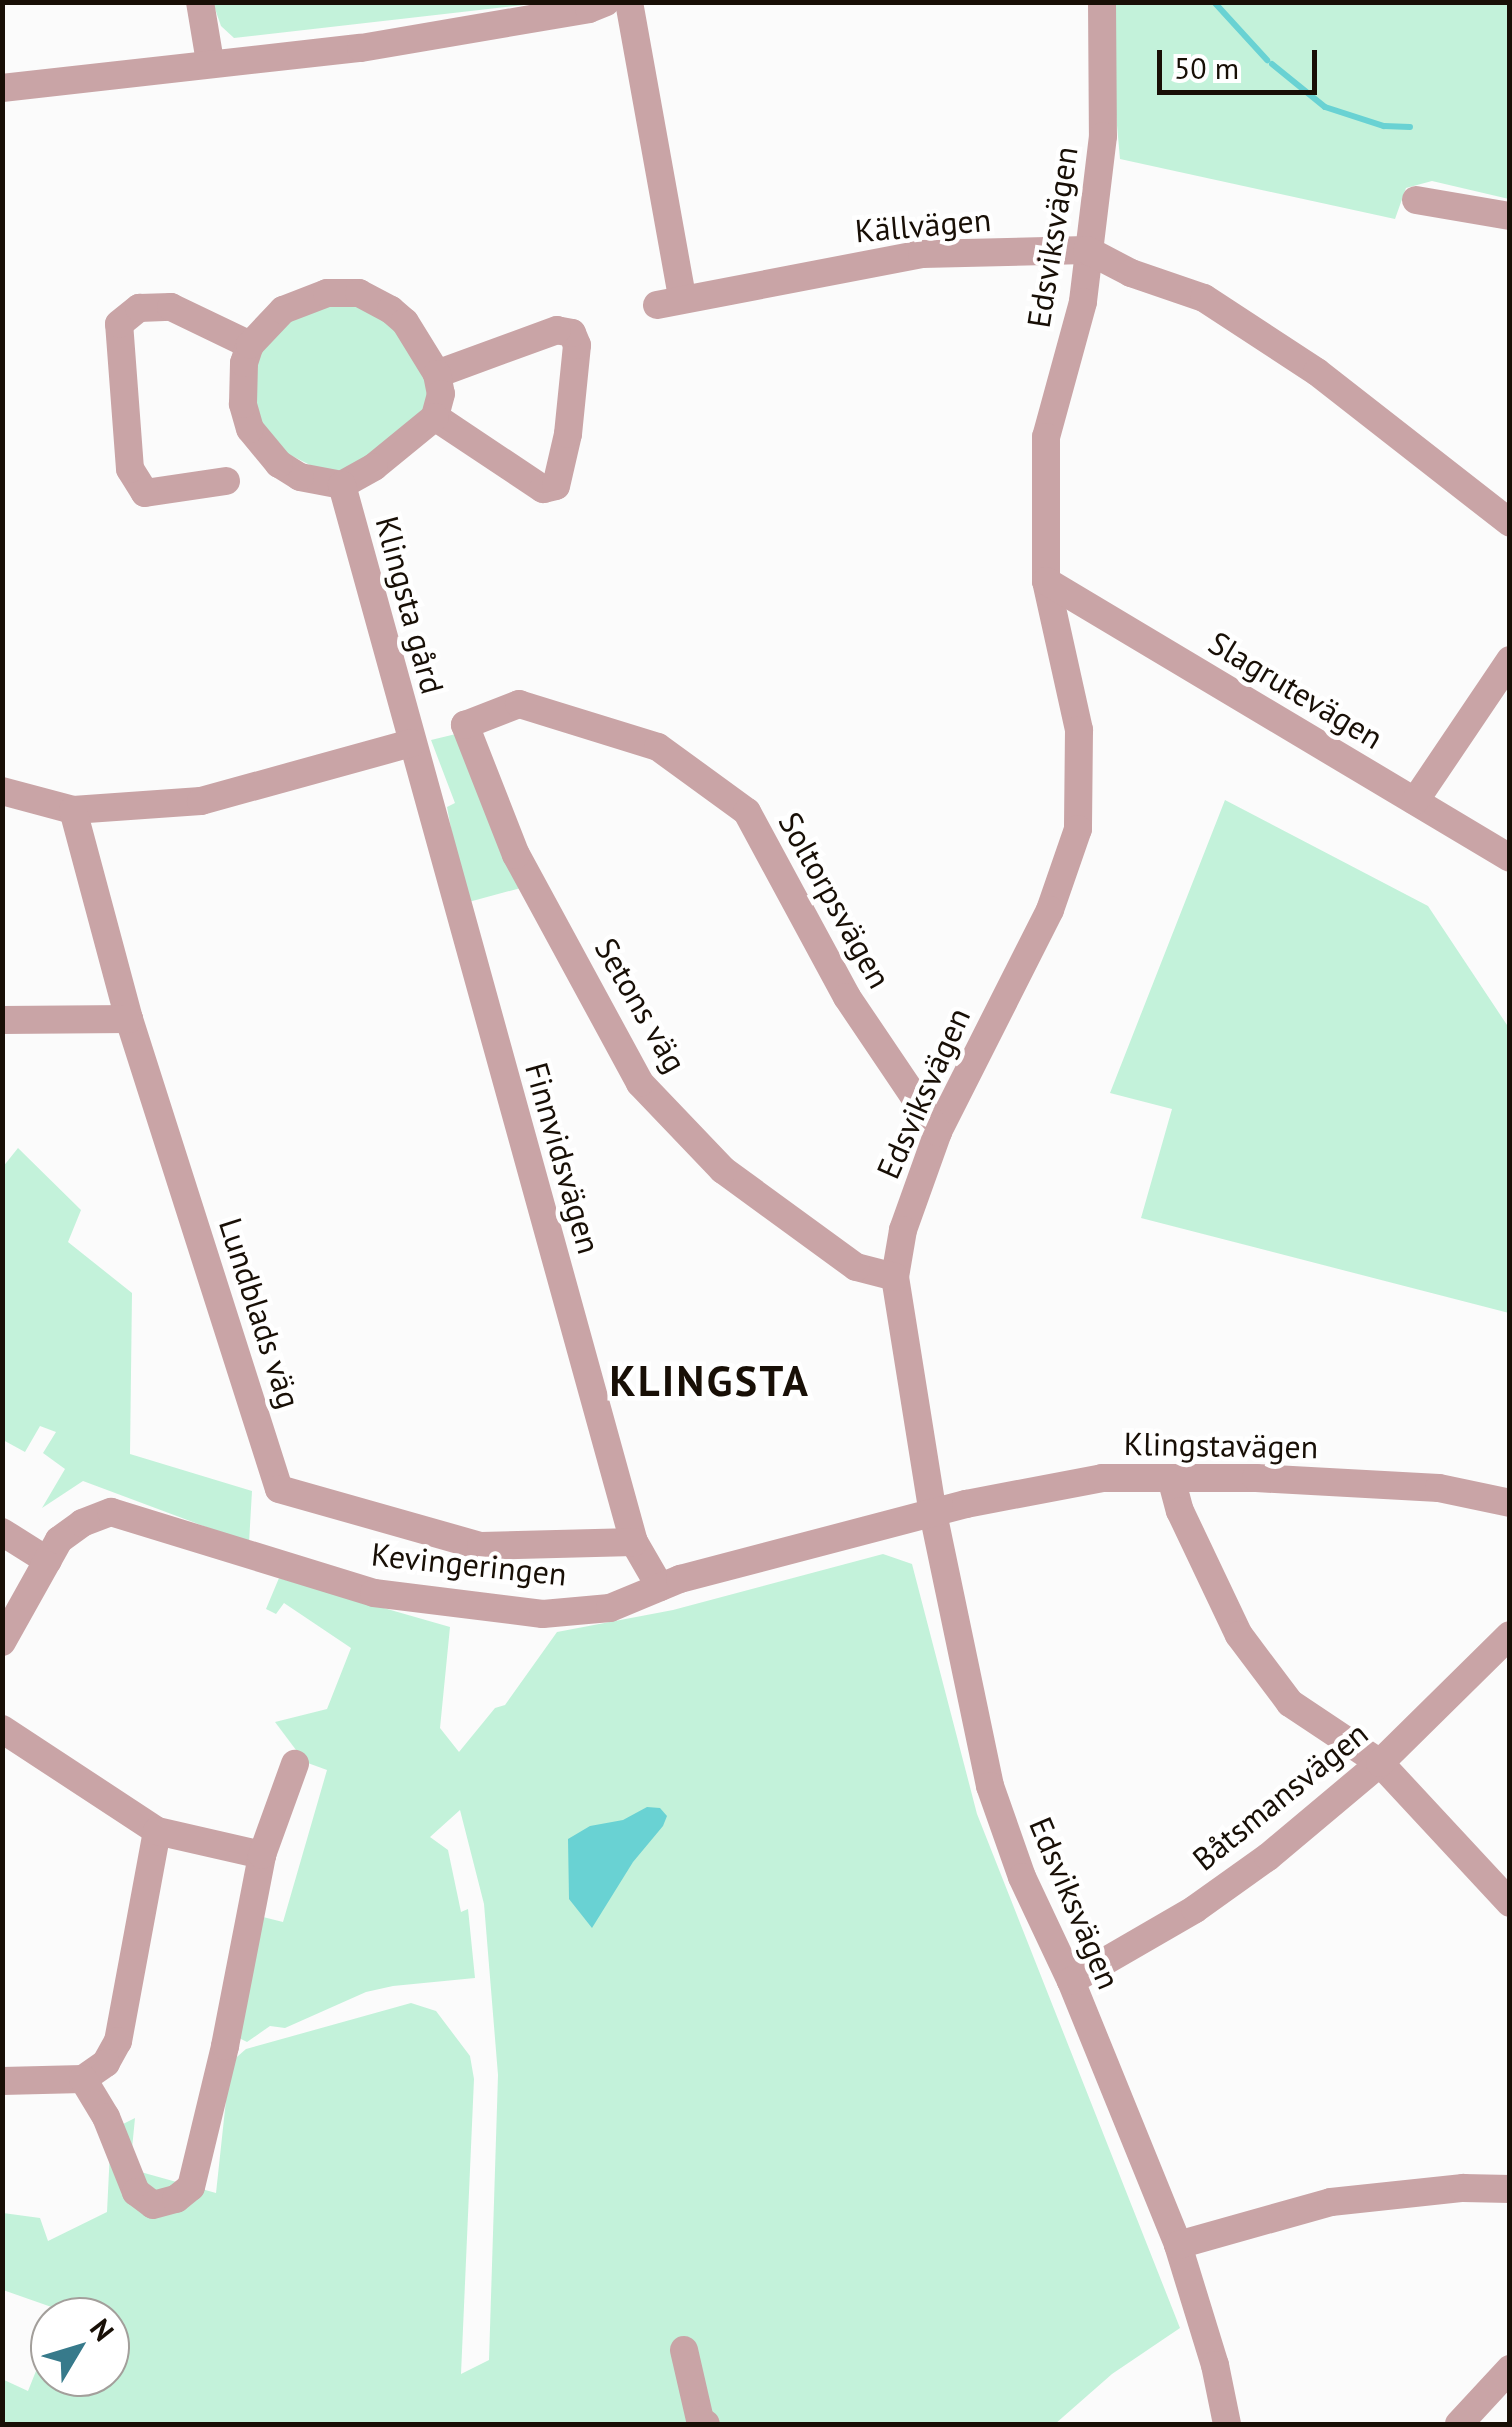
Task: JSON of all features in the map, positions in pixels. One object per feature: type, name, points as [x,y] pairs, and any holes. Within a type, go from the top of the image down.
[{"type":"street","points":[[200,2],[210,62]]},
{"type":"street","points":[[2,88],[361,48],[590,9],[606,2]]},
{"type":"street","name":"Källvägen","points":[[629,2],[670,301],[922,254],[1088,250],[1220,309],[1317,372],[1510,524]]},
{"type":"street","name":"Edsviksvägen","points":[[1102,2],[1103,136],[1083,302],[1046,436],[1046,581],[1079,730],[1078,830],[1050,910],[938,1132],[903,1230],[895,1277],[933,1513],[990,1786],[1022,1878],[1071,1981],[1178,2244],[1215,2365],[1227,2424]]},
{"type":"street","points":[[1416,200],[1510,216]]},
{"type":"street","points":[[226,481],[145,493],[130,470],[119,324],[139,308],[171,307],[250,346],[282,310],[301,300],[327,293],[359,294],[378,301],[405,322],[437,374],[441,394],[435,417],[542,489],[556,486],[568,434],[577,345],[572,333],[558,330],[437,374]]},
{"type":"street","name":"Klingsta gård","points":[[250,346],[244,363],[242,404],[263,448],[300,477],[342,485],[384,461],[435,417]]},
{"type":"street","name":"Klingsta gård","points":[[342,485],[411,743]]},
{"type":"street","name":"Slagrutevägen","points":[[1046,581],[1510,858]]},
{"type":"street","points":[[1415,801],[1510,660]]},
{"type":"street","name":"Soltorpsvägen","points":[[464,725],[519,704],[658,747],[747,812],[847,996],[938,1132]]},
{"type":"street","name":"Setons väg","points":[[464,725],[516,855],[640,1083],[723,1170],[856,1267],[895,1277]]},
{"type":"street","points":[[2,791],[74,810],[201,801],[411,743]]},
{"type":"street","name":"Finnvidsvägen","points":[[411,743],[634,1542],[660,1587]]},
{"type":"street","name":"Lundblads väg","points":[[74,810],[129,1019],[279,1489],[481,1546],[634,1542]]},
{"type":"street","points":[[2,1020],[129,1019]]},
{"type":"street","name":"Klingstavägen","points":[[933,1513],[1102,1478],[1256,1478],[1440,1488],[1510,1503]]},
{"type":"street","points":[[1172,1478],[1180,1512],[1239,1636],[1290,1702],[1380,1763],[1510,1903]]},
{"type":"street","name":"Kevingeringen","points":[[2,1642],[59,1540],[82,1523],[112,1512],[374,1593],[543,1614],[610,1608],[660,1587],[933,1513]]},
{"type":"street","points":[[2,1532],[48,1561]]},
{"type":"street","name":"Båtsmansvägen","points":[[1071,1981],[1195,1909],[1268,1857],[1380,1763],[1510,1635]]},
{"type":"street","points":[[2,1729],[158,1831],[262,1855]]},
{"type":"street","points":[[83,2080],[106,2116],[136,2192],[153,2205],[176,2199],[191,2188],[225,2046],[262,1855],[296,1764]]},
{"type":"street","points":[[2,2081],[83,2080],[106,2063],[118,2041],[158,1831]]},
{"type":"street","points":[[1178,2244],[1331,2202],[1462,2188],[1510,2189]]},
{"type":"street","points":[[684,2350],[700,2420],[706,2424]]},
{"type":"street","points":[[1459,2424],[1510,2369]]},
{"type":"green space","points":[[213,3],[541,3],[234,38],[221,26]]},
{"type":"green space","points":[[1106,3],[1509,3],[1509,199],[1432,181],[1406,188],[1395,219],[1120,159]]},
{"type":"green space","points":[[322,302],[367,308],[399,331],[427,382],[428,403],[419,416],[345,473],[322,471],[280,450],[262,426],[252,386],[263,341],[272,329]]},
{"type":"green space","points":[[460,733],[528,886],[465,903],[447,807],[455,803],[431,740]]},
{"type":"green space","points":[[1225,800],[1428,906],[1509,1028],[1509,1313],[1141,1218],[1172,1109],[1110,1093]]},
{"type":"green space","points":[[18,1148],[81,1210],[68,1242],[132,1293],[130,1454],[252,1491],[249,1543],[83,1481],[42,1508],[65,1469],[43,1453],[56,1432],[40,1426],[25,1452],[3,1440],[2,1168]]},
{"type":"green space","points":[[883,1554],[912,1564],[977,1814],[1180,2328],[1112,2374],[1055,2424],[3,2424],[2,2379],[28,2391],[30,2386],[30,2397],[130,2397],[130,2297],[30,2299],[3,2290],[3,2213],[40,2218],[48,2241],[107,2212],[111,2130],[135,2118],[130,2169],[216,2193],[230,2063],[246,2049],[411,2003],[436,2011],[470,2056],[474,2079],[461,2374],[489,2360],[498,2075],[484,1904],[460,1810],[430,1837],[448,1850],[461,1912],[468,1909],[475,1978],[366,1992],[285,2028],[270,2026],[247,2042],[233,2035],[259,1916],[283,1922],[327,1770],[305,1762],[275,1722],[327,1709],[351,1648],[284,1603],[276,1614],[266,1609],[279,1578],[450,1627],[440,1728],[459,1752],[495,1708],[505,1705],[557,1632],[673,1610]]},
{"type":"water","points":[[647,1807],[660,1808],[667,1816],[663,1826],[633,1862],[592,1928],[569,1899],[568,1839],[590,1826],[623,1820]]},
{"type":"waterway","points":[[1214,2],[1267,60]]},
{"type":"waterway","points":[[1272,64],[1325,107],[1384,126],[1410,127]]},
{"type":"district","name":"KLINGSTA","points":[[710,1381]]}]
